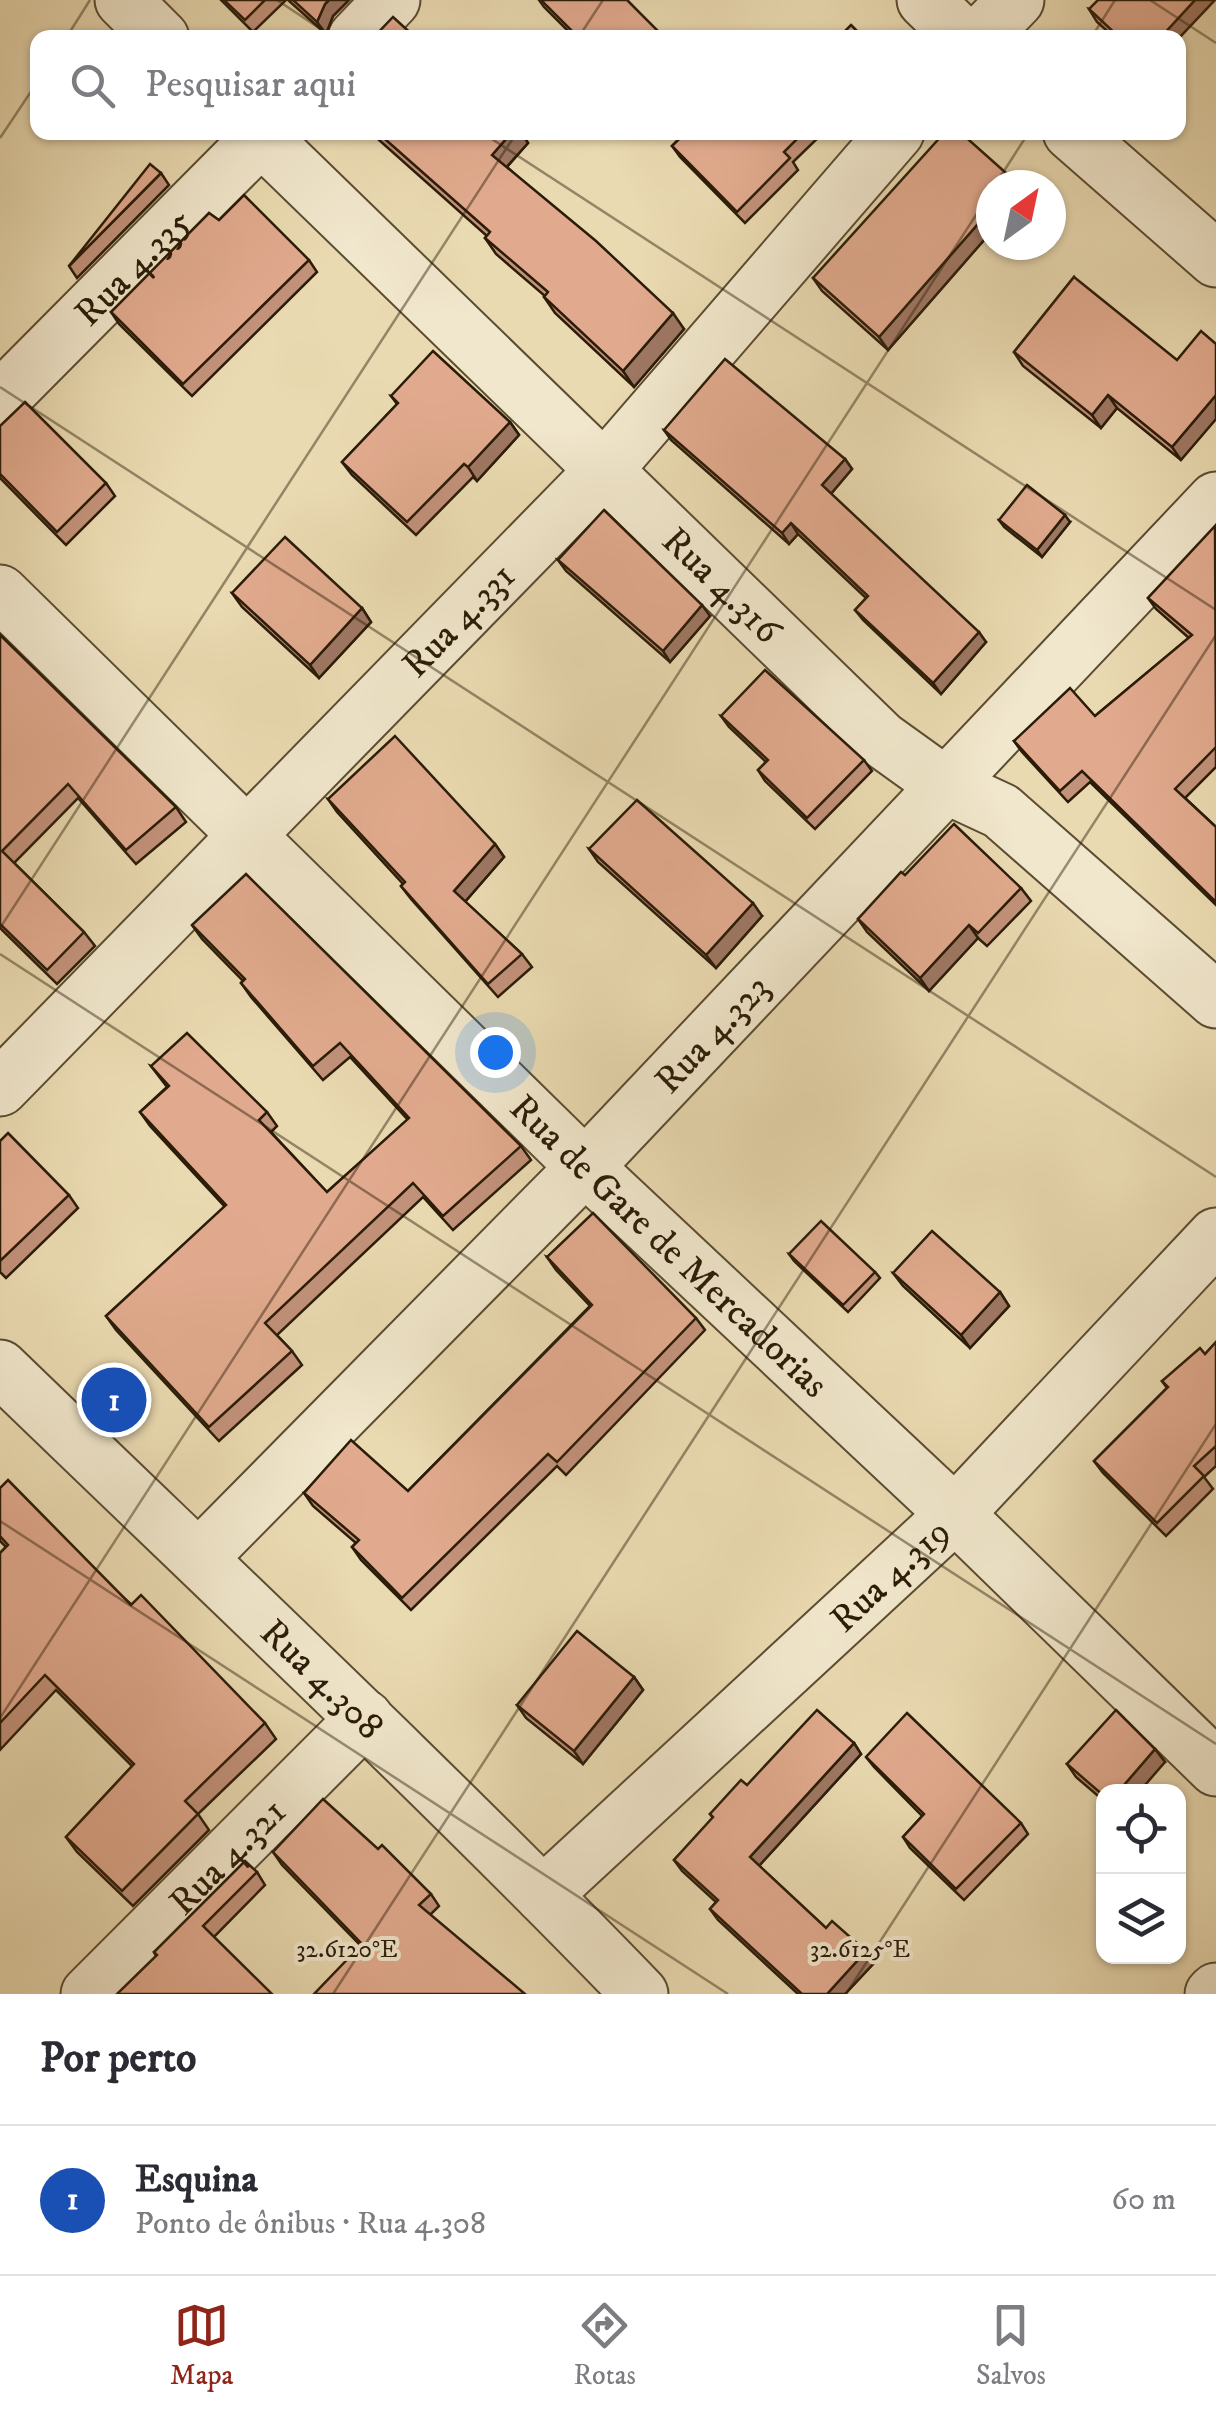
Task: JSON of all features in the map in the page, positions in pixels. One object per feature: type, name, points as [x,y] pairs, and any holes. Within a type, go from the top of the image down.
[{"type":"street","points":[[123,0],[153,30]]},
{"type":"street","points":[[364,30],[392,0]]},
{"type":"street","points":[[925,0],[956,30]]},
{"type":"street","points":[[987,30],[1016,0]]},
{"type":"street","name":"Rua 4.335","points":[[0,400],[255,140]]},
{"type":"street","name":"Rua 4.316","points":[[267,140],[880,739],[945,784],[1001,812],[1216,1000]]},
{"type":"street","name":"Rua 4.331","points":[[0,1088],[604,469],[889,140]]},
{"type":"street","points":[[1081,140],[1216,259]]},
{"type":"street","name":"Rua 4.323","points":[[200,1557],[586,1166],[1216,500]]},
{"type":"street","name":"Rua de Gare de Mercadorias","points":[[0,593],[586,1166],[1216,1768]]},
{"type":"street","name":"Rua 4.319","points":[[544,1894],[954,1514],[1216,1236]]},
{"type":"street","name":"Rua 4.308","points":[[4,1380],[200,1557],[544,1894],[640,1994]]},
{"type":"street","name":"Rua 4.321","points":[[90,1994],[365,1718]]},
{"type":"building","points":[[224,0],[265,0],[245,20]]},
{"type":"building","points":[[293,0],[329,0],[317,22]]},
{"type":"building","points":[[541,0],[627,0],[657,30],[571,30]]},
{"type":"building","points":[[1098,0],[1195,0],[1167,30],[1111,30],[1089,9]]},
{"type":"building","points":[[393,17],[407,30],[381,30]]},
{"type":"building","points":[[386,140],[505,140],[492,155],[596,241],[673,313],[623,371],[544,297],[548,292],[485,238],[490,232]]},
{"type":"building","points":[[678,140],[796,140],[784,152],[790,158],[737,212],[672,146]]},
{"type":"building","points":[[938,140],[969,140],[1003,170],[976,170],[976,226],[879,337],[813,278]]},
{"type":"building","points":[[150,164],[161,173],[69,266]]},
{"type":"building","points":[[244,195],[309,260],[183,384],[111,312],[209,213],[219,220]]},
{"type":"building","points":[[1074,277],[1177,360],[1201,331],[1216,344],[1216,395],[1172,447],[1108,395],[1092,415],[1014,352]]},
{"type":"building","points":[[433,351],[510,422],[468,467],[464,464],[407,522],[342,462],[398,403],[391,396]]},
{"type":"building","points":[[725,359],[845,459],[822,485],[979,632],[933,683],[855,610],[868,596],[791,523],[782,533],[664,430]]},
{"type":"building","points":[[25,402],[106,483],[57,532],[0,474],[0,426]]},
{"type":"building","points":[[1027,485],[1065,515],[1037,550],[999,520]]},
{"type":"building","points":[[604,510],[702,605],[663,651],[558,560]]},
{"type":"building","points":[[1215,526],[1216,747],[1175,789],[1216,827],[1216,902],[1082,771],[1060,791],[1014,741],[1070,688],[1095,716],[1192,635],[1148,598]]},
{"type":"building","points":[[285,537],[362,608],[310,665],[232,593]]},
{"type":"building","points":[[0,635],[176,807],[126,850],[68,784],[2,851],[84,932],[47,970],[0,924]]},
{"type":"building","points":[[765,670],[864,760],[807,818],[758,770],[768,760],[721,716]]},
{"type":"building","points":[[395,736],[495,844],[454,891],[522,954],[488,984],[401,886],[405,882],[328,799]]},
{"type":"building","points":[[637,800],[753,903],[706,955],[589,849]]},
{"type":"building","points":[[954,824],[1021,888],[978,933],[969,925],[920,978],[858,919],[901,872],[905,875]]},
{"type":"building","points":[[246,874],[521,1146],[443,1216],[413,1183],[265,1323],[292,1351],[209,1427],[106,1316],[226,1205],[140,1112],[169,1086],[151,1066],[187,1033],[267,1112],[259,1120],[327,1192],[409,1118],[340,1043],[313,1066],[241,983],[245,979],[192,925]]},
{"type":"building","points":[[8,1133],[69,1195],[0,1261],[0,1141]]},
{"type":"building","points":[[593,1213],[696,1318],[557,1462],[548,1454],[402,1598],[352,1547],[359,1540],[304,1493],[351,1440],[408,1491],[592,1305],[547,1257]]},
{"type":"building","points":[[821,1221],[875,1272],[843,1305],[789,1254]]},
{"type":"building","points":[[932,1231],[1000,1292],[961,1335],[893,1273]]},
{"type":"building","points":[[1216,1342],[1216,1446],[1194,1466],[1204,1476],[1157,1523],[1094,1461],[1168,1387],[1162,1381],[1200,1348],[1205,1354]]},
{"type":"building","points":[[8,1480],[131,1605],[141,1595],[265,1723],[185,1801],[198,1814],[122,1891],[66,1837],[134,1764],[45,1675],[0,1723],[0,1553],[8,1545],[0,1536],[0,1488]]},
{"type":"building","points":[[577,1631],[634,1677],[574,1751],[517,1705]]},
{"type":"building","points":[[817,1710],[854,1743],[750,1857],[826,1928],[832,1921],[866,1951],[827,1994],[802,1994],[710,1909],[718,1900],[674,1860],[741,1780],[747,1785]]},
{"type":"building","points":[[1116,1710],[1155,1749],[1125,1784],[1096,1784],[1096,1789],[1067,1764]]},
{"type":"building","points":[[907,1713],[1021,1823],[956,1889],[903,1837],[924,1814],[866,1757]]},
{"type":"building","points":[[323,1799],[378,1849],[382,1845],[431,1894],[419,1905],[525,1994],[314,1994],[362,1944],[273,1852]]},
{"type":"building","points":[[245,1861],[257,1872],[203,1926],[272,1994],[117,1994],[157,1955],[154,1952]]},
{"type":"place","name":"Esquina","points":[[114,1400]]}]
